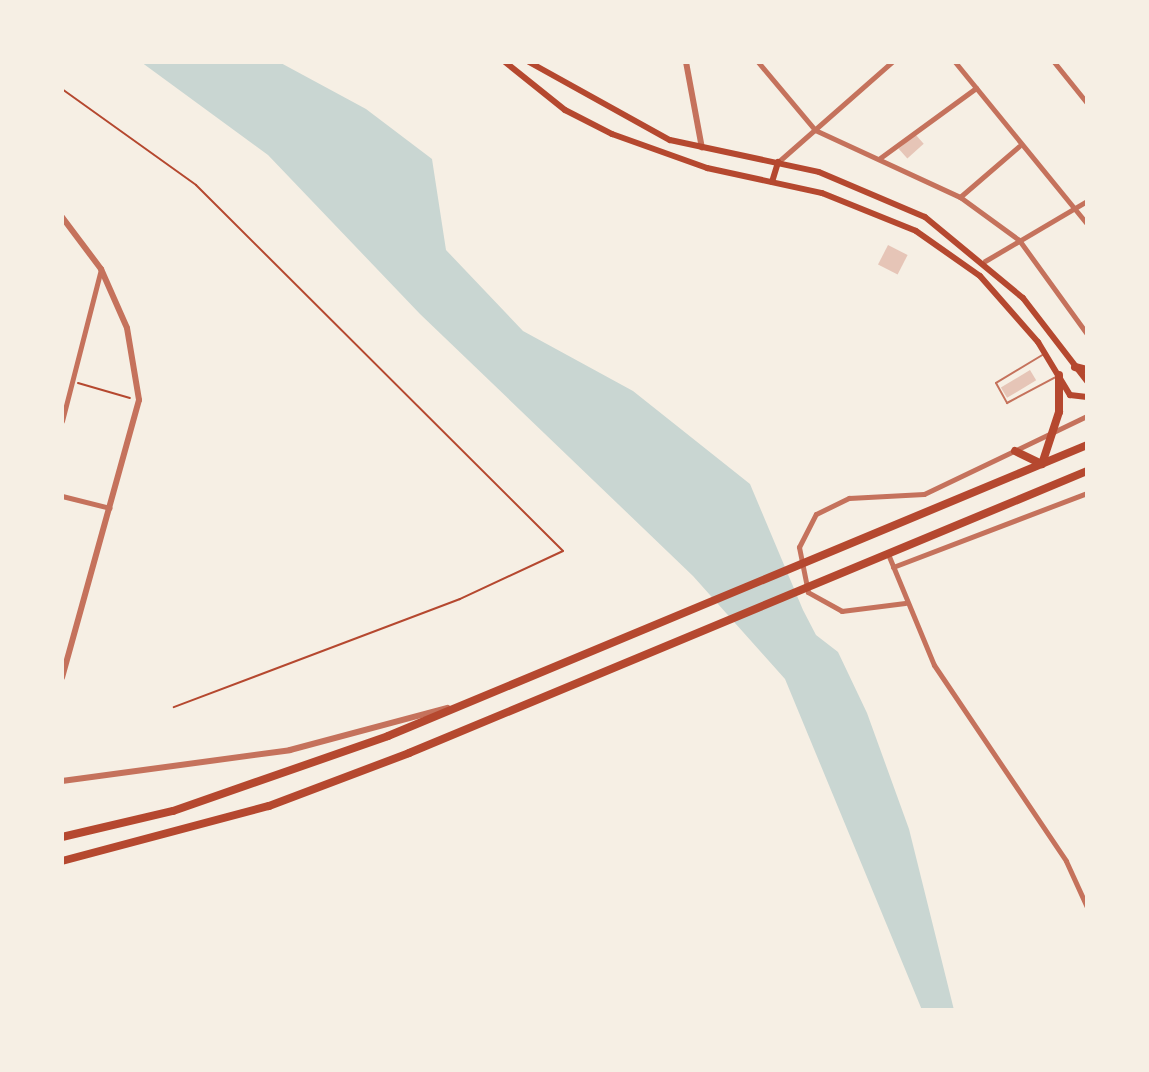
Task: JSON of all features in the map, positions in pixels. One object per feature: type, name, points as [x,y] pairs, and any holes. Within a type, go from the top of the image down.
[{"type":"highway","points":[[1075,367],[1087,370]]},
{"type":"highway","points":[[1042,464],[1052,434],[1059,375]]},
{"type":"highway","points":[[62,837],[262,783],[478,700],[710,596],[1087,445]]},
{"type":"highway","points":[[1015,451],[1042,464]]},
{"type":"highway","points":[[62,861],[269,806],[1087,471]]},
{"type":"main road","points":[[505,62],[565,110],[612,134],[707,168],[772,182],[916,231],[980,276],[1046,354],[1070,395],[1087,397]]},
{"type":"main road","points":[[529,62],[622,120],[702,148],[778,162],[884,196],[985,261],[1087,381]]},
{"type":"main road","points":[[772,182],[778,162]]},
{"type":"street","points":[[686,62],[702,148]]},
{"type":"street","points":[[758,62],[815,130],[960,197],[1019,240],[1087,334]]},
{"type":"street","points":[[778,162],[892,62]]},
{"type":"street","points":[[955,62],[1019,146],[1087,224]]},
{"type":"street","points":[[1054,62],[1087,103]]},
{"type":"street","points":[[880,158],[976,88]]},
{"type":"street","points":[[960,197],[1019,146]]},
{"type":"street","points":[[985,261],[1087,201]]},
{"type":"street","points":[[62,217],[101,269],[138,363],[139,400],[62,678]]},
{"type":"street","points":[[62,421],[101,269]]},
{"type":"street","points":[[905,603],[842,611],[808,592],[799,547],[816,514],[849,498],[924,494],[1087,416]]},
{"type":"street","points":[[893,567],[1087,493]]},
{"type":"street","points":[[62,496],[110,508]]},
{"type":"street","points":[[887,552],[905,603],[934,665],[1066,861],[1087,907]]},
{"type":"street","points":[[62,781],[290,750],[478,700]]},
{"type":"lane","points":[[1046,354],[996,383],[1007,403],[1059,375]]},
{"type":"path","points":[[62,89],[206,194],[563,551],[460,599],[174,707]]},
{"type":"path","points":[[72,381],[139,400]]},
{"type":"shaded area","points":[[141,62],[279,62],[366,109],[432,159],[446,250],[523,331],[633,391],[750,484],[803,610],[816,635],[838,652],[867,713],[909,829],[954,1010],[922,1010],[785,679],[693,576],[420,314],[268,155]]},
{"type":"building","points":[[915,134],[924,144],[907,158],[899,149]]},
{"type":"building","points":[[888,245],[908,255],[898,275],[878,265]]},
{"type":"building","points":[[1030,370],[1036,380],[1007,398],[1001,388]]}]
